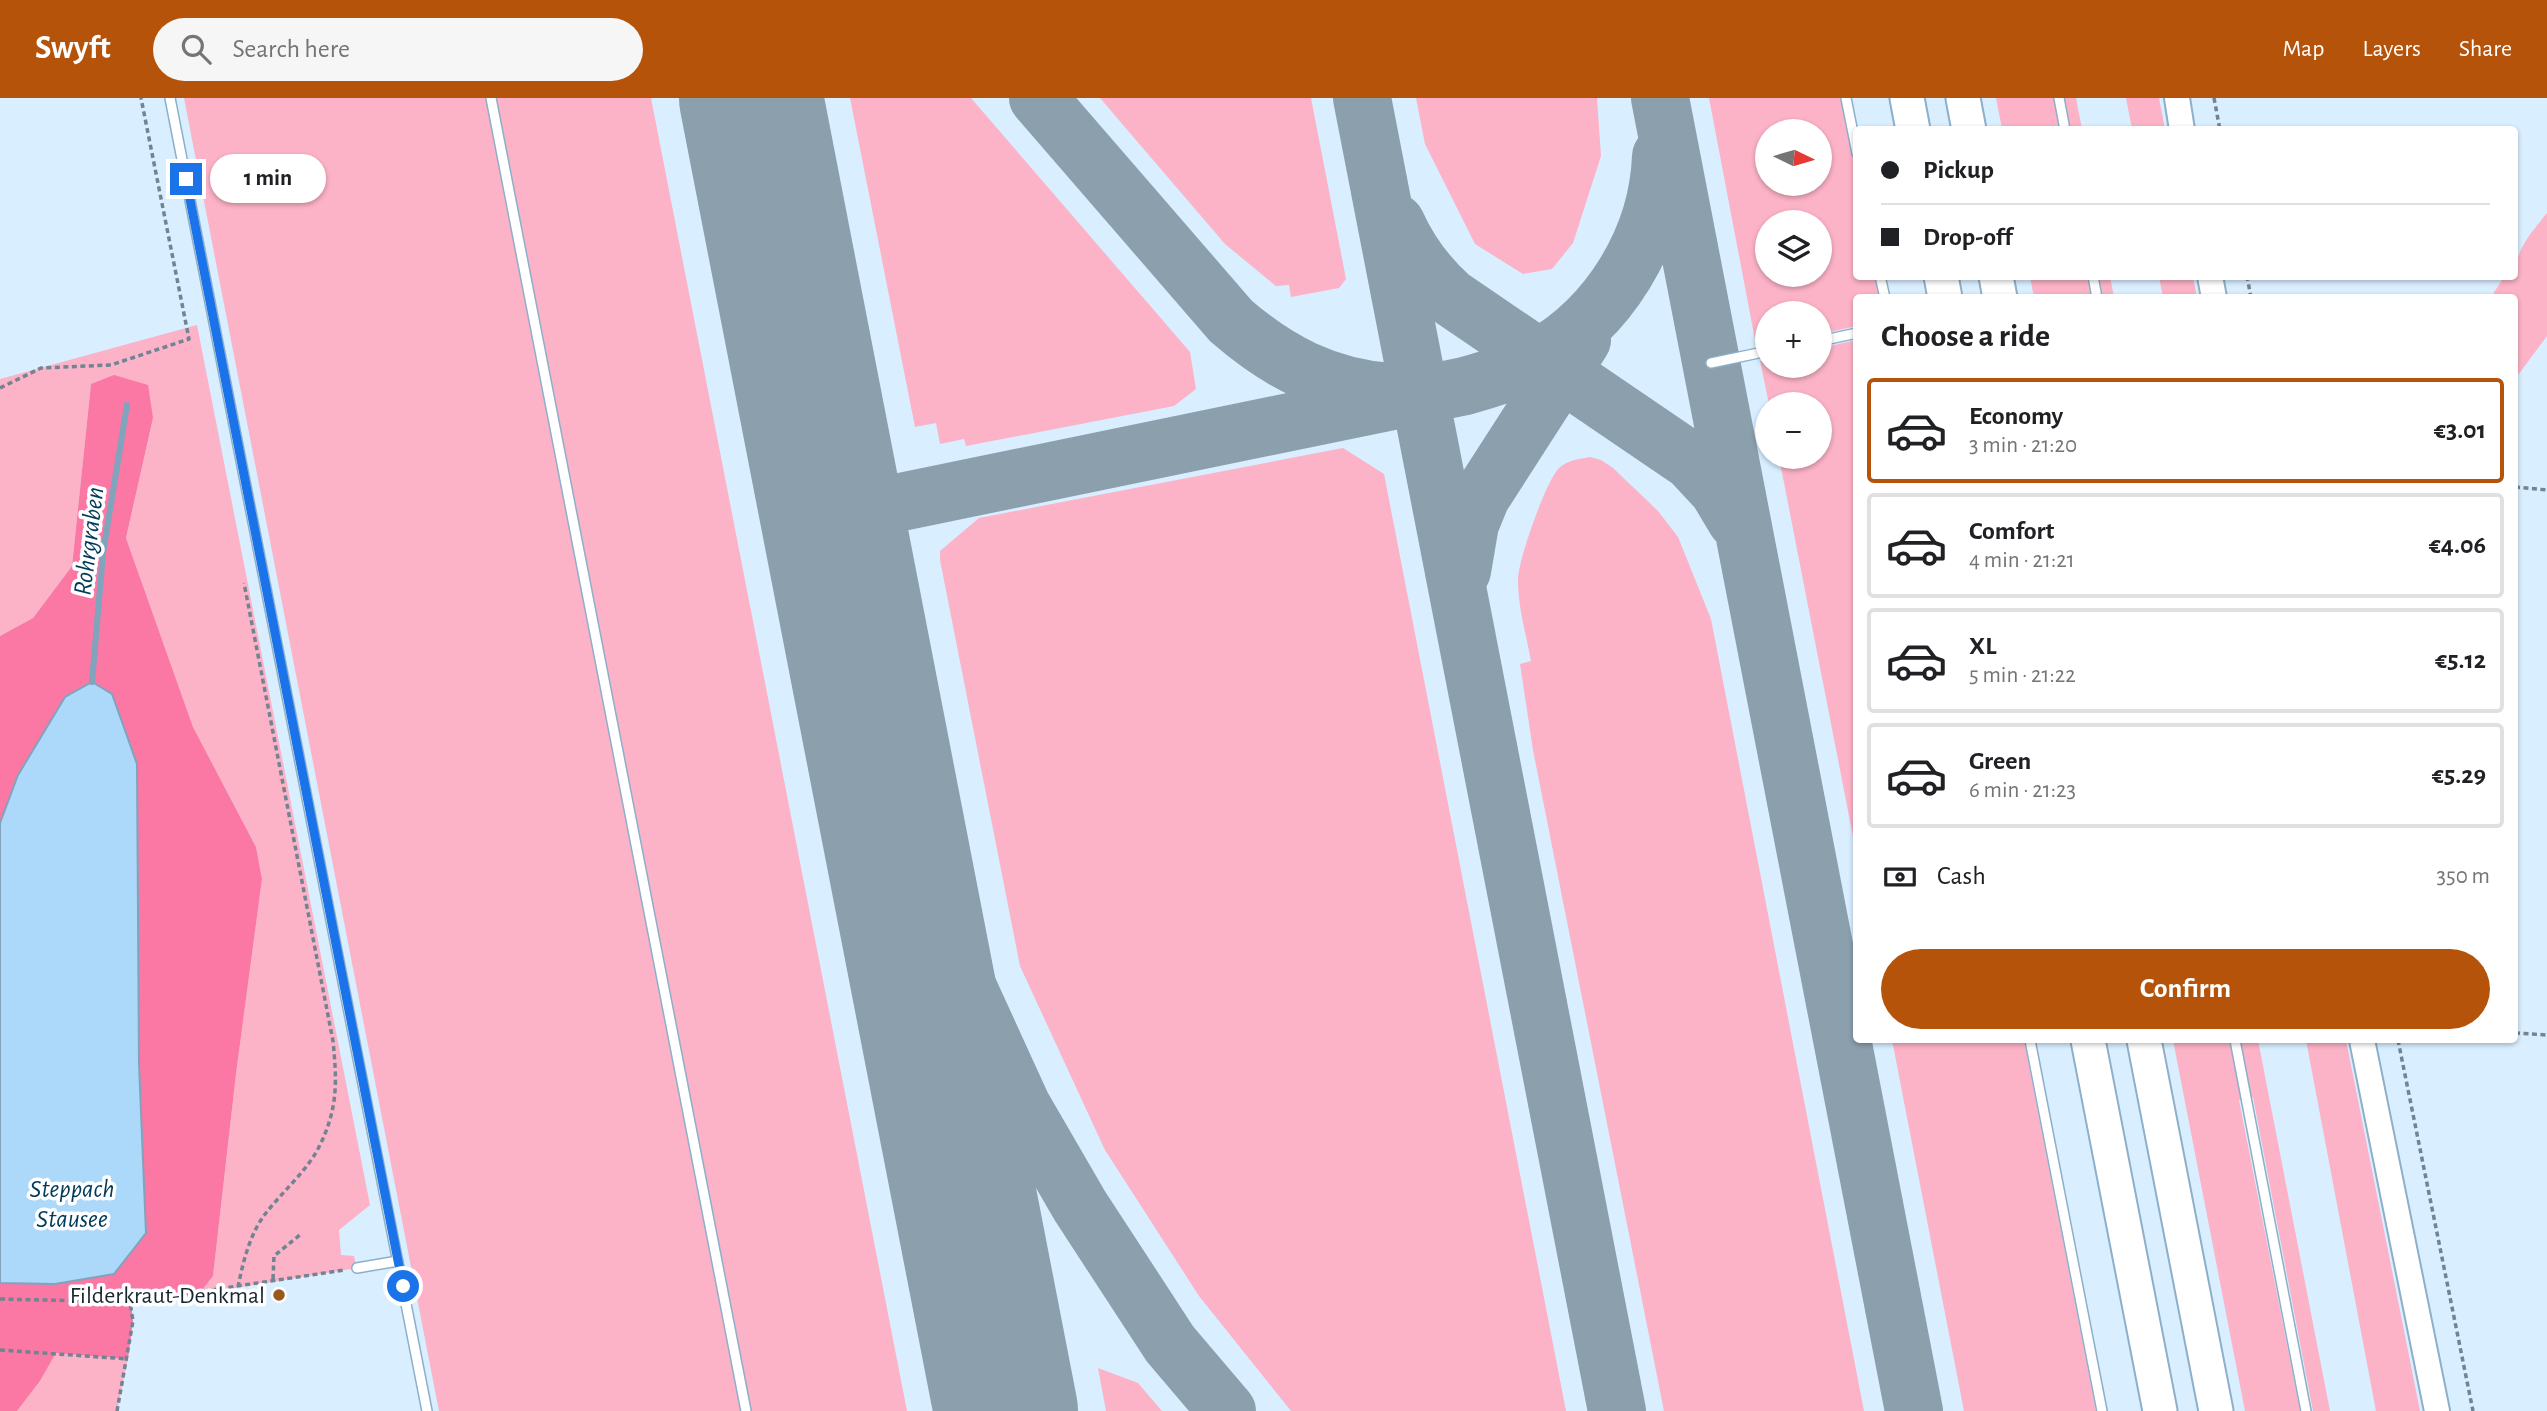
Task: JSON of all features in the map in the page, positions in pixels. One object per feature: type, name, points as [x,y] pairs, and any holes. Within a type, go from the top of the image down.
[{"type":"highway","points":[[1907,98],[1912,126]]},
{"type":"highway","points":[[1963,98],[1968,126]]},
{"type":"highway","points":[[2089,1043],[2160,1411]]},
{"type":"highway","points":[[2145,1043],[2216,1411]]},
{"type":"main road","points":[[2177,98],[2181,126]]},
{"type":"main road","points":[[2363,1043],[2437,1411]]},
{"type":"lane","points":[[170,98],[427,1411]]},
{"type":"lane","points":[[492,98],[746,1411]]},
{"type":"lane","points":[[1846,98],[1853,133]]},
{"type":"lane","points":[[2059,98],[2063,126]]},
{"type":"lane","points":[[1832,338],[1853,334]]},
{"type":"lane","points":[[1712,363],[1755,355]]},
{"type":"lane","points":[[2031,1043],[2102,1411]]},
{"type":"lane","points":[[2236,1043],[2306,1411]]},
{"type":"lane","points":[[357,1268],[398,1261]]},
{"type":"path","points":[[0,388],[41,368],[111,365],[189,339],[141,98]]},
{"type":"path","points":[[2214,98],[2219,126]]},
{"type":"path","points":[[2518,487],[2547,490]]},
{"type":"path","points":[[238,1287],[244,1256],[264,1215],[319,1148],[331,1116],[337,1081],[333,1041],[244,583]]},
{"type":"path","points":[[2518,1032],[2547,1035]]},
{"type":"path","points":[[2399,1043],[2473,1411]]},
{"type":"path","points":[[273,1279],[274,1256],[301,1234]]},
{"type":"path","points":[[0,1299],[131,1302],[357,1268]]},
{"type":"path","points":[[117,1411],[133,1321],[131,1302]]},
{"type":"path","points":[[0,1350],[128,1359]]},
{"type":"shaded area","points":[[184,98],[487,98],[742,1411],[439,1411]]},
{"type":"shaded area","points":[[496,98],[651,98],[907,1411],[751,1411]]},
{"type":"shaded area","points":[[850,98],[971,98],[1190,352],[1196,389],[1174,406],[966,446],[964,439],[940,444],[936,423],[915,427]]},
{"type":"shaded area","points":[[1100,98],[1311,98],[1346,279],[1339,288],[1291,297],[1289,285],[1276,286],[1225,244]]},
{"type":"shaded area","points":[[1416,98],[1597,98],[1601,156],[1573,243],[1552,269],[1523,274],[1475,244],[1425,144]]},
{"type":"shaded area","points":[[1709,98],[1841,98],[1853,158],[1853,280],[1877,280],[1879,294],[1853,294],[1853,327],[1832,331],[1832,301],[1755,301],[1755,340]]},
{"type":"shaded area","points":[[1996,98],[2076,98],[2081,126],[2001,126]]},
{"type":"shaded area","points":[[2126,98],[2159,98],[2164,126],[2131,126]]},
{"type":"shaded area","points":[[2547,213],[2547,336],[2518,375],[2518,294],[2493,294],[2502,280],[2518,280],[2518,258],[2530,235]]},
{"type":"shaded area","points":[[2031,280],[2111,280],[2113,294],[2033,294]]},
{"type":"shaded area","points":[[2160,280],[2194,280],[2196,294],[2162,294]]},
{"type":"shaded area","points":[[197,325],[370,1205],[339,1230],[341,1255],[354,1256],[357,1268],[199,1294],[213,1276],[262,879],[256,847],[193,727],[126,538],[153,418],[91,384],[72,566],[33,618],[0,636],[0,379]]},
{"type":"shaded area","points":[[1853,341],[1853,836],[1781,469],[1832,469],[1832,392],[1766,392],[1764,378],[1832,378],[1832,345]]},
{"type":"shaded area","points":[[114,375],[148,385],[153,418],[126,538],[193,727],[256,847],[262,879],[213,1276],[199,1294],[131,1302],[133,1321],[128,1359],[56,1353],[40,1381],[17,1411],[0,1411],[0,1283],[55,1284],[146,1233],[139,1064],[137,764],[18,775],[0,823],[0,636],[33,618],[72,566],[91,384]]},
{"type":"shaded area","points":[[1343,448],[1384,474],[1566,1411],[1291,1411],[1199,1296],[1105,1150],[1020,966],[940,551],[979,518]]},
{"type":"shaded area","points":[[1590,457],[1613,468],[1658,511],[1678,537],[1711,619],[1864,1411],[1664,1411],[1533,750],[1520,664],[1531,661],[1518,590],[1519,570],[1528,539],[1540,504],[1559,468]]},
{"type":"shaded area","points":[[1893,1043],[2025,1043],[2096,1411],[1964,1411]]},
{"type":"shaded area","points":[[2174,1043],[2259,1043],[2330,1411],[2313,1411],[2253,1097],[2239,1100],[2300,1411],[2245,1411]]},
{"type":"shaded area","points":[[2307,1043],[2347,1043],[2420,1411],[2376,1411]]},
{"type":"shaded area","points":[[56,1353],[128,1359],[117,1411],[17,1411],[40,1381]]},
{"type":"shaded area","points":[[1098,1368],[1138,1383],[1162,1411],[1106,1411]]},
{"type":"water","name":"Steppach Stausee","points":[[92,682],[112,694],[137,764],[139,1064],[146,1233],[114,1274],[55,1284],[0,1283],[0,823],[18,775],[65,697]]},
{"type":"waterway","name":"Rohrgraben","points":[[92,682],[103,553],[127,405]]},
{"type":"taxiway","points":[[1038,98],[1231,321],[1267,349],[1305,370],[1345,385],[1390,392]]},
{"type":"taxiway","points":[[1362,98],[1617,1411]]},
{"type":"taxiway","points":[[1660,98],[1914,1411]]},
{"type":"taxiway","points":[[833,516],[1465,386],[1519,368],[1562,342],[1586,322],[1625,274],[1650,217],[1658,187],[1661,156]]},
{"type":"taxiway","points":[[1396,223],[1419,263],[1450,297],[1691,461],[1718,490],[1736,520]]},
{"type":"taxiway","points":[[1462,571],[1470,524],[1481,497],[1582,340]]},
{"type":"taxiway","points":[[898,853],[963,977],[1022,1106],[1080,1206],[1170,1344],[1227,1411]]},
{"type":"runway","points":[[751,98],[1006,1411]]},
{"type":"place","name":"Filderkraut-Denkmal","points":[[279,1295]]},
{"type":"route","points":[[186,179],[403,1286]]}]
